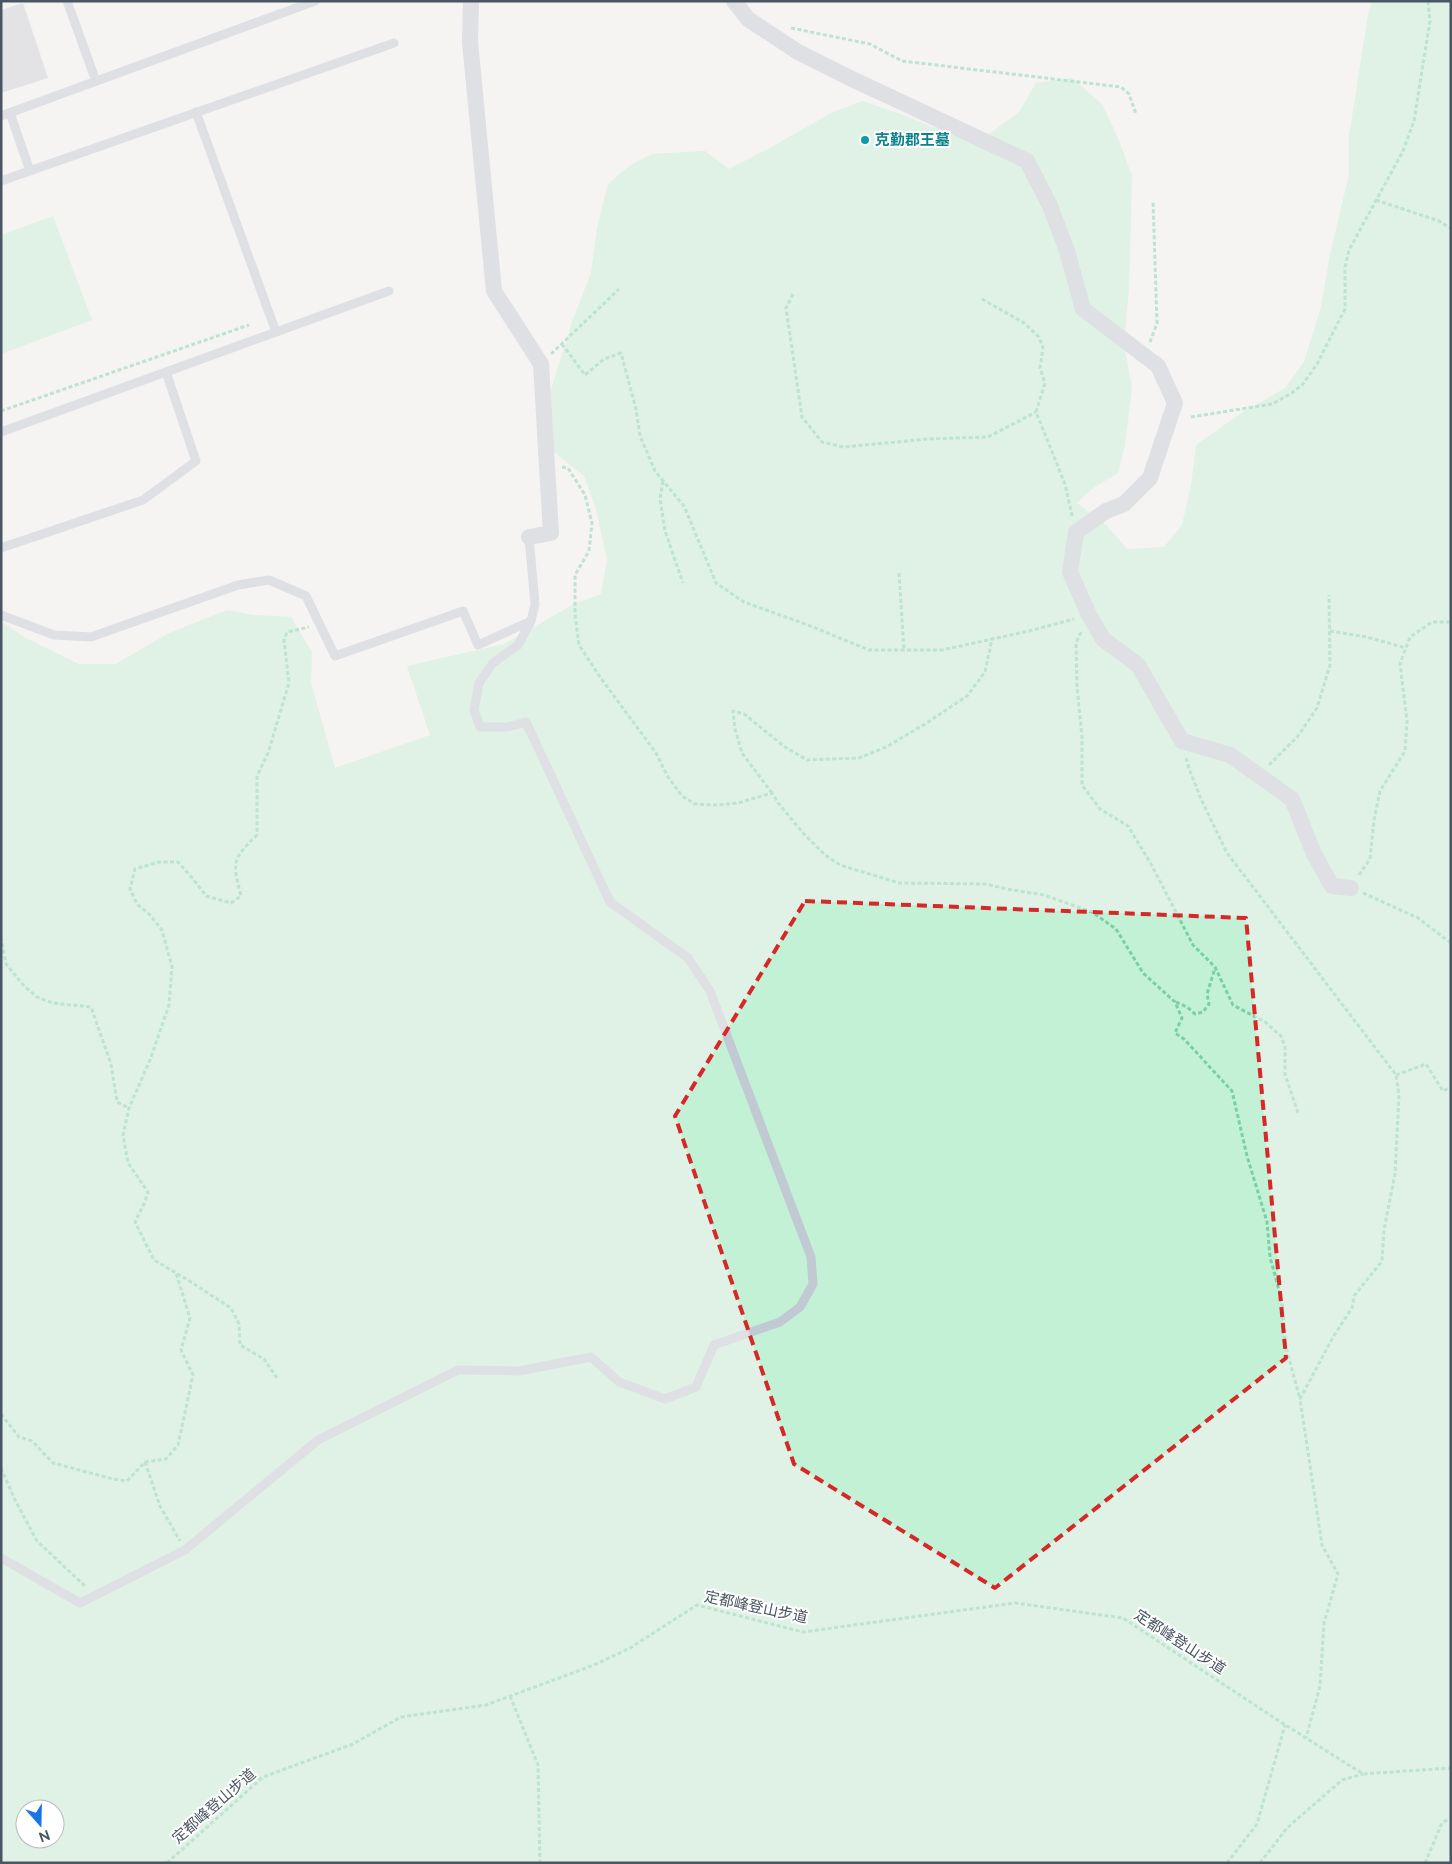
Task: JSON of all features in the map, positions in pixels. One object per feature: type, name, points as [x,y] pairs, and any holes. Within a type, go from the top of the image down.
[{"type":"street","points":[[471,1],[470,42],[494,291],[541,364],[551,533],[529,537]]},
{"type":"street","points":[[734,1],[748,19],[798,52],[1027,161],[1050,206],[1067,251],[1083,309],[1158,366],[1174,403],[1150,478],[1124,504],[1106,512],[1076,532],[1070,572],[1089,615],[1103,639],[1138,665],[1182,741],[1230,755],[1292,799],[1314,854],[1332,886],[1351,888]]},
{"type":"lane","points":[[67,1],[96,81]]},
{"type":"lane","points":[[30,171],[6,115],[315,1]]},
{"type":"lane","points":[[1,181],[394,43]]},
{"type":"lane","points":[[196,112],[276,332]]},
{"type":"lane","points":[[1,432],[389,291]]},
{"type":"lane","points":[[1,548],[143,500],[196,461],[166,372]]},
{"type":"lane","points":[[1,1558],[80,1603],[185,1550],[318,1440],[458,1370],[519,1371],[591,1357],[619,1382],[665,1400],[696,1387],[714,1344],[780,1322],[800,1307],[813,1284],[811,1257],[710,991],[688,958],[610,902],[526,722],[508,727],[480,727],[474,710],[479,683],[494,663],[518,645],[531,621],[535,604],[529,537]]},
{"type":"lane","points":[[1,615],[54,636],[91,637],[238,585],[269,580],[306,596],[335,656],[463,611],[478,645],[531,621]]},
{"type":"path","points":[[1191,417],[1272,404],[1292,393],[1303,384],[1316,364],[1345,309],[1346,267],[1349,250],[1403,151],[1414,121],[1430,21],[1428,1]]},
{"type":"path","points":[[786,27],[870,44],[902,61],[1121,87],[1129,94],[1136,114]]},
{"type":"path","points":[[1376,200],[1439,221],[1451,229]]},
{"type":"path","points":[[1146,357],[1157,323],[1153,201]]},
{"type":"path","points":[[541,364],[619,289]]},
{"type":"path","points":[[793,294],[786,308],[802,417],[822,442],[843,446],[928,439],[988,437],[1036,412]]},
{"type":"path","points":[[982,300],[1024,323],[1039,337],[1043,348],[1040,368],[1045,383],[1036,412],[1065,484],[1076,532]]},
{"type":"path","points":[[1,411],[249,325]]},
{"type":"path","points":[[562,344],[585,374],[604,360],[621,353],[634,400],[640,436],[655,471],[684,506],[716,583],[744,602],[869,650],[942,650],[1089,615]]},
{"type":"path","points":[[547,462],[568,468],[585,495],[592,523],[589,551],[575,575],[575,614],[580,645],[600,677],[656,753],[668,777],[682,796],[695,804],[717,806],[738,803],[772,793]]},
{"type":"path","points":[[663,480],[660,499],[665,531],[683,583]]},
{"type":"path","points":[[899,573],[904,650]]},
{"type":"path","points":[[1259,775],[1298,736],[1317,708],[1330,666],[1329,595]]},
{"type":"path","points":[[1089,615],[1076,643],[1082,737],[1082,785],[1100,809],[1128,826],[1151,864],[1194,945],[1215,967],[1233,1005],[1265,1022],[1281,1036],[1285,1047],[1285,1074],[1298,1113]]},
{"type":"path","points":[[1451,622],[1432,622],[1410,637],[1400,664],[1407,721],[1405,751],[1380,791],[1374,820],[1370,859],[1351,888],[1418,918],[1451,943]]},
{"type":"path","points":[[277,1378],[264,1359],[240,1345],[239,1324],[230,1308],[154,1260],[135,1222],[148,1192],[128,1163],[123,1135],[129,1108],[150,1060],[169,1005],[172,966],[162,930],[149,914],[137,904],[130,889],[135,869],[159,862],[178,862],[206,896],[231,903],[241,896],[235,872],[238,854],[257,835],[257,776],[268,753],[289,683],[284,640],[286,632],[320,625]]},
{"type":"path","points":[[1330,631],[1367,637],[1406,648]]},
{"type":"path","points":[[992,639],[985,672],[967,696],[886,747],[859,758],[807,760],[785,747],[744,714],[733,711],[735,729],[742,753],[779,804],[804,834],[825,855],[840,865],[899,883],[986,884],[1044,894],[1092,912],[1116,929],[1143,974],[1175,1002],[1187,1007],[1195,1014],[1203,1012],[1209,1004],[1207,994],[1215,967]]},
{"type":"path","points":[[1182,741],[1195,785],[1227,853],[1396,1075],[1399,1095],[1395,1164],[1384,1230],[1382,1262],[1354,1296],[1352,1308],[1333,1337],[1300,1399]]},
{"type":"path","points":[[1,937],[6,964],[24,986],[38,997],[53,1003],[92,1007],[111,1064],[117,1102],[129,1108]]},
{"type":"path","points":[[1175,1002],[1182,1018],[1175,1033],[1184,1039],[1232,1091],[1247,1156],[1267,1222],[1270,1258],[1282,1301],[1286,1347],[1300,1399],[1322,1545],[1338,1574],[1324,1624],[1320,1686],[1306,1738]]},
{"type":"path","points":[[1396,1075],[1426,1064],[1443,1091],[1451,1087]]},
{"type":"path","points":[[1,1414],[19,1437],[32,1440],[53,1463],[127,1481],[145,1462],[166,1460],[178,1445],[192,1375],[181,1350],[190,1318],[176,1273]]},
{"type":"path","points":[[145,1462],[160,1506],[185,1550]]},
{"type":"path","points":[[1,1468],[19,1508],[37,1541],[95,1596]]},
{"type":"path","name":"定都峰登山步道","points":[[167,1863],[263,1777],[353,1744],[401,1717],[486,1704],[601,1662],[630,1648],[697,1605],[803,1632],[1015,1603],[1123,1618],[1284,1725],[1363,1774]]},
{"type":"path","points":[[510,1696],[538,1765],[540,1863]]},
{"type":"path","points":[[1227,1863],[1257,1824],[1284,1725]]},
{"type":"path","points":[[1260,1863],[1287,1828],[1342,1780],[1363,1774],[1451,1768]]},
{"type":"path","points":[[1425,1863],[1442,1823],[1451,1818]]},
{"type":"highlighted area","points":[[805,901],[1246,918],[1286,1358],[995,1588],[794,1464],[675,1116]]},
{"type":"green space","points":[[1372,1],[1451,1],[1451,1863],[1,1863],[1,621],[24,637],[79,664],[116,664],[167,634],[227,610],[253,615],[291,617],[312,652],[311,683],[335,768],[430,735],[407,666],[504,644],[576,603],[601,594],[607,560],[596,509],[584,476],[545,445],[546,406],[572,322],[591,273],[597,228],[608,184],[632,164],[652,154],[705,151],[729,169],[831,113],[862,101],[932,127],[985,137],[1019,112],[1036,83],[1072,78],[1102,104],[1118,138],[1132,176],[1129,287],[1124,344],[1132,388],[1125,445],[1118,473],[1093,488],[1077,503],[1107,526],[1127,549],[1164,547],[1182,525],[1191,486],[1196,445],[1240,414],[1285,388],[1304,362],[1321,307],[1330,254],[1349,175],[1349,136],[1368,15]]},
{"type":"green space","points":[[53,216],[92,320],[1,354],[1,235]]},
{"type":"building","points":[[23,3],[48,78],[1,93],[1,10]]},
{"type":"place","name":"克勤郡王墓","points":[[865,140]]}]
